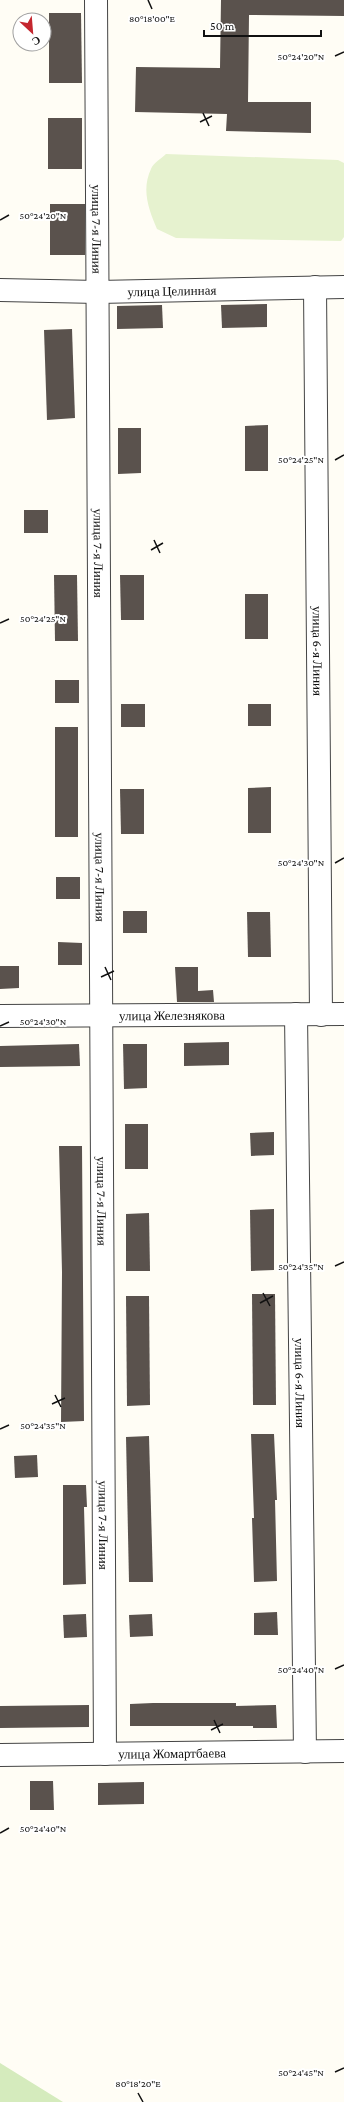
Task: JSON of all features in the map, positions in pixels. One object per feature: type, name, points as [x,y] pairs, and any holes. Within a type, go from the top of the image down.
[{"type":"street","name":"улица 7-я Линия","points":[[96,0],[105,1754]]},
{"type":"street","name":"улица Целинная","points":[[0,290],[98,292],[315,286],[344,287]]},
{"type":"street","name":"улица 6-я Линия","points":[[315,286],[321,1014]]},
{"type":"street","name":"улица 6-я Линия","points":[[296,1014],[305,1752]]},
{"type":"street","name":"улица Железнякова","points":[[0,1016],[344,1014]]},
{"type":"street","name":"улица Жомартбаева","points":[[0,1755],[344,1751]]},
{"type":"green space","points":[[166,154],[338,160],[344,163],[344,237],[341,241],[176,238],[157,229],[151,215],[146,192],[148,177],[152,167]]},
{"type":"green space","points":[[0,2063],[63,2102],[0,2102]]},
{"type":"building","points":[[221,0],[344,0],[344,16],[249,15],[248,102],[311,102],[311,133],[226,131],[227,114],[135,112],[136,67],[220,68]]},
{"type":"building","points":[[52,13],[81,13],[82,83],[49,83],[49,52],[52,52]]},
{"type":"building","points":[[48,118],[82,118],[82,169],[48,169]]},
{"type":"building","points":[[50,204],[85,204],[85,255],[50,255]]},
{"type":"building","points":[[267,304],[267,327],[222,328],[221,305]]},
{"type":"building","points":[[162,305],[163,328],[117,329],[117,306]]},
{"type":"building","points":[[72,329],[75,418],[47,420],[44,330]]},
{"type":"building","points":[[268,425],[268,471],[245,471],[245,426]]},
{"type":"building","points":[[118,428],[141,428],[141,473],[118,474]]},
{"type":"building","points":[[24,510],[48,510],[48,533],[24,533]]},
{"type":"building","points":[[54,575],[77,575],[78,641],[55,641]]},
{"type":"building","points":[[120,575],[144,575],[144,620],[121,620]]},
{"type":"building","points":[[245,594],[268,594],[268,639],[245,639]]},
{"type":"building","points":[[55,680],[79,680],[79,703],[55,703]]},
{"type":"building","points":[[121,704],[145,704],[145,727],[121,727]]},
{"type":"building","points":[[248,704],[271,704],[271,726],[248,726]]},
{"type":"building","points":[[55,727],[78,727],[78,837],[55,837]]},
{"type":"building","points":[[271,787],[271,833],[248,833],[248,788]]},
{"type":"building","points":[[120,789],[144,789],[144,834],[121,834]]},
{"type":"building","points":[[56,877],[80,877],[80,899],[56,899]]},
{"type":"building","points":[[123,911],[147,911],[147,933],[123,933]]},
{"type":"building","points":[[247,912],[270,912],[271,957],[248,957]]},
{"type":"building","points":[[58,942],[82,943],[82,965],[58,965]]},
{"type":"building","points":[[0,966],[19,966],[19,988],[0,989]]},
{"type":"building","points":[[175,967],[198,967],[198,991],[213,990],[214,1002],[177,1002]]},
{"type":"building","points":[[229,1042],[229,1065],[184,1066],[184,1043]]},
{"type":"building","points":[[79,1044],[80,1066],[0,1067],[0,1046]]},
{"type":"building","points":[[123,1044],[147,1044],[147,1088],[124,1089]]},
{"type":"building","points":[[125,1124],[148,1124],[148,1169],[125,1169]]},
{"type":"building","points":[[274,1132],[274,1155],[251,1156],[250,1133]]},
{"type":"building","points":[[59,1146],[82,1146],[84,1421],[61,1422],[62,1272]]},
{"type":"building","points":[[274,1209],[274,1270],[251,1271],[250,1210]]},
{"type":"building","points":[[149,1213],[150,1271],[126,1271],[126,1214]]},
{"type":"building","points":[[252,1294],[275,1294],[276,1405],[253,1405]]},
{"type":"building","points":[[126,1296],[149,1296],[150,1405],[127,1406]]},
{"type":"building","points":[[251,1434],[274,1434],[277,1500],[275,1500],[277,1581],[254,1582],[252,1518],[254,1518]]},
{"type":"building","points":[[149,1436],[153,1582],[129,1582],[126,1437]]},
{"type":"building","points":[[37,1455],[38,1477],[15,1478],[14,1456]]},
{"type":"building","points":[[63,1485],[86,1485],[87,1507],[84,1507],[86,1584],[63,1585]]},
{"type":"building","points":[[277,1612],[278,1635],[254,1635],[254,1613]]},
{"type":"building","points":[[86,1614],[87,1637],[64,1638],[63,1615]]},
{"type":"building","points":[[152,1614],[153,1636],[130,1637],[129,1615]]},
{"type":"building","points":[[236,1703],[236,1706],[276,1705],[277,1728],[253,1728],[253,1726],[130,1726],[130,1704]]},
{"type":"building","points":[[89,1705],[89,1727],[0,1728],[0,1706]]},
{"type":"building","points":[[30,1781],[53,1781],[54,1810],[30,1810]]},
{"type":"building","points":[[144,1782],[144,1804],[98,1805],[98,1783]]}]
